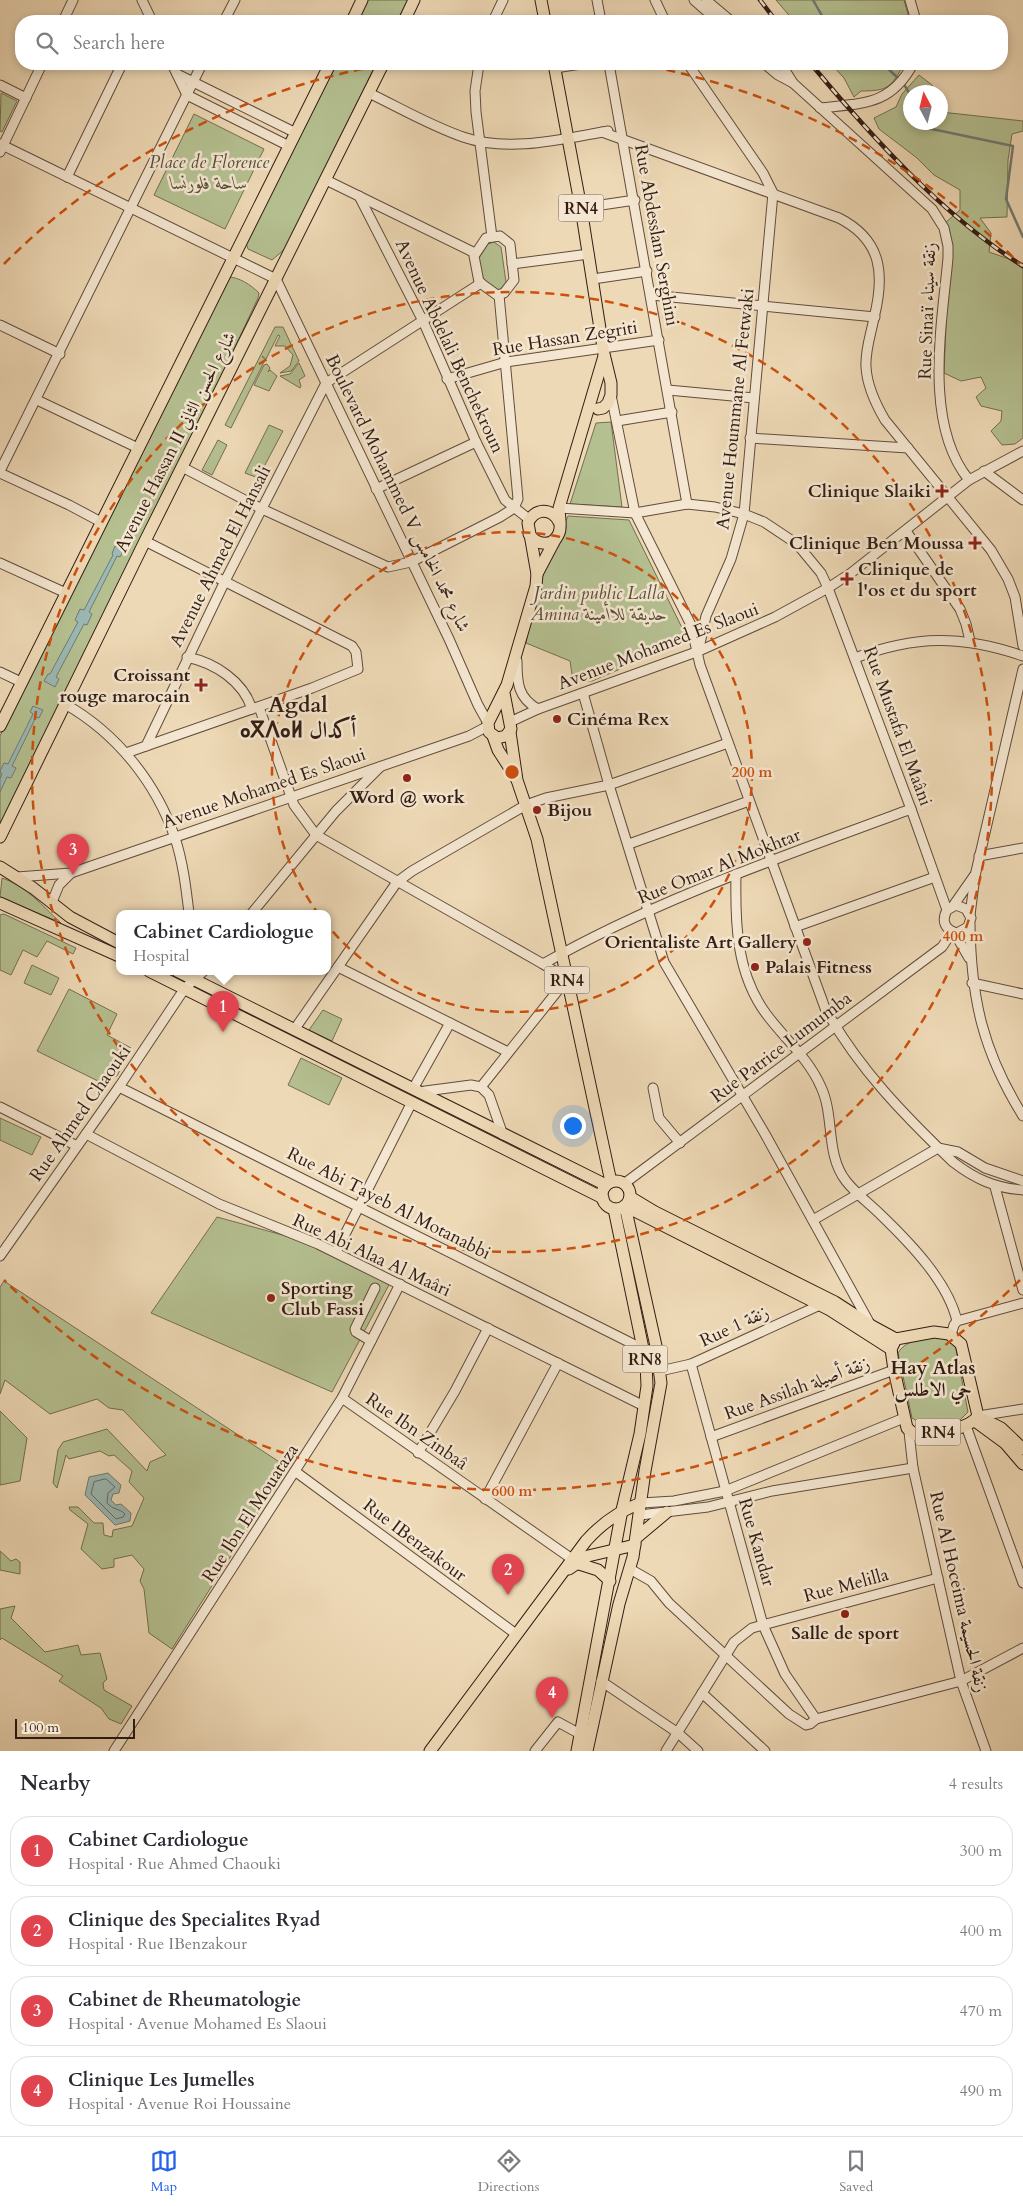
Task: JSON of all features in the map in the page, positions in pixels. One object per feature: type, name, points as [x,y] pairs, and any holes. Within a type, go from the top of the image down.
[{"type":"main road","points":[[355,15],[362,0]]},
{"type":"main road","points":[[407,15],[414,0]]},
{"type":"main road","points":[[541,0],[545,15]]},
{"type":"main road","name":"Avenue Hassan II شارع الحسن الثاني","points":[[0,726],[327,70]]},
{"type":"main road","name":"Avenue Hassan II شارع الحسن الثاني","points":[[0,837],[145,541],[380,70]]},
{"type":"main road","name":"RN4","points":[[490,727],[504,693],[517,652],[534,593],[537,574],[560,530],[555,510],[583,430],[591,399],[603,375],[604,351],[593,279],[555,70]]},
{"type":"main road","name":"RN4","points":[[583,430],[599,409],[606,406],[611,395],[603,375]]},
{"type":"main road","points":[[591,399],[592,405],[599,409]]},
{"type":"main road","points":[[530,520],[539,512],[555,510]]},
{"type":"main road","name":"RN4","points":[[530,520],[528,528],[537,574]]},
{"type":"main road","points":[[529,534],[534,540],[542,544],[556,538]]},
{"type":"main road","name":"RN4","points":[[504,693],[509,724]]},
{"type":"main road","points":[[500,715],[509,724],[502,738],[490,727],[500,715]]},
{"type":"main road","name":"Boulevard Mohammed V شارع محمد الخامس","points":[[509,724],[517,780],[537,839],[609,1184]]},
{"type":"main road","name":"Boulevard Mohammed V شارع محمد الخامس","points":[[490,727],[498,750],[517,780]]},
{"type":"main road","points":[[0,867],[52,902],[80,924],[116,942]]},
{"type":"main road","points":[[0,903],[116,955]]},
{"type":"main road","points":[[157,975],[602,1198],[608,1206],[624,1204],[655,1212],[835,1302],[872,1326],[894,1344]]},
{"type":"main road","points":[[191,976],[503,1135],[609,1184]]},
{"type":"main road","points":[[602,1198],[603,1191],[609,1184],[618,1181],[625,1184]]},
{"type":"main road","name":"RN8","points":[[577,1751],[622,1510],[633,1469],[647,1380],[624,1204],[628,1187],[625,1184]]},
{"type":"main road","points":[[624,1204],[894,1344],[934,1332],[951,1335]]},
{"type":"main road","name":"RN8","points":[[587,1751],[619,1604],[630,1569],[659,1400],[660,1372],[624,1204]]},
{"type":"main road","name":"RN4","points":[[951,1335],[962,1344],[973,1421],[1005,1443],[1023,1464]]},
{"type":"main road","name":"RN4","points":[[894,1344],[894,1370],[904,1418],[909,1432],[920,1435],[973,1421],[1001,1428],[1023,1449]]},
{"type":"main road","points":[[430,1751],[561,1574],[574,1561],[593,1533],[622,1510],[641,1509]]},
{"type":"main road","points":[[574,1561],[635,1541],[666,1512]]},
{"type":"main road","points":[[574,1561],[598,1570],[610,1581]]},
{"type":"street","points":[[65,15],[73,0]]},
{"type":"street","points":[[142,0],[149,15]]},
{"type":"street","points":[[227,15],[235,0]]},
{"type":"street","points":[[491,0],[502,2],[497,15]]},
{"type":"street","points":[[597,0],[600,15]]},
{"type":"street","points":[[656,0],[662,15]]},
{"type":"street","points":[[694,0],[711,15]]},
{"type":"street","points":[[706,0],[724,15]]},
{"type":"street","points":[[910,0],[914,15]]},
{"type":"street","points":[[39,70],[1,147],[67,176],[276,279]]},
{"type":"street","points":[[67,176],[119,70]]},
{"type":"street","points":[[175,70],[187,95],[289,146]]},
{"type":"street","points":[[101,522],[0,472],[199,70]]},
{"type":"street","points":[[478,70],[475,91],[479,141],[492,237]]},
{"type":"street","name":"Rue Abdesslam Serghini","points":[[610,70],[635,200],[687,504]]},
{"type":"street","points":[[692,70],[763,173],[773,193]]},
{"type":"street","name":"Rue Sinaï زنقة سيناء","points":[[772,70],[793,83],[932,209],[944,228],[948,246],[948,258],[939,339],[940,392],[952,452],[969,480]]},
{"type":"street","name":"Rue Sinaï زنقة سيناء","points":[[785,70],[793,83]]},
{"type":"street","points":[[820,108],[874,100],[891,93],[900,84],[909,70]]},
{"type":"street","points":[[177,74],[296,133]]},
{"type":"street","points":[[0,85],[26,98]]},
{"type":"street","points":[[369,93],[449,131],[479,141],[527,143],[621,129]]},
{"type":"street","points":[[602,132],[844,220],[869,240],[879,265],[880,282],[867,353],[868,381],[878,408],[991,550],[1008,579],[1017,606],[1023,646]]},
{"type":"street","points":[[326,180],[475,253]]},
{"type":"street","name":"Avenue Hoummane Al Fetwaki","points":[[699,651],[706,616],[731,559],[744,514],[773,193]]},
{"type":"street","name":"Avenue Abdelali Benchekroun","points":[[358,196],[423,322],[476,442],[505,500],[530,520]]},
{"type":"street","points":[[581,208],[635,200]]},
{"type":"street","points":[[500,236],[509,243],[512,264],[514,282],[504,293],[499,295],[495,294],[477,279],[475,253],[486,238],[492,237],[500,236]]},
{"type":"street","points":[[512,264],[588,254]]},
{"type":"street","points":[[593,279],[647,271]]},
{"type":"street","name":"Boulevard Mohammed V شارع محمد الخامس","points":[[276,279],[490,727]]},
{"type":"street","points":[[326,383],[481,283]]},
{"type":"street","points":[[182,467],[262,509],[385,566],[394,567],[411,562],[514,508],[517,504],[518,493],[499,295]]},
{"type":"street","points":[[651,295],[875,317]]},
{"type":"street","points":[[0,325],[60,354]]},
{"type":"street","name":"Rue Hassan Zegriti","points":[[447,379],[506,362],[604,351],[659,340]]},
{"type":"street","name":"Avenue Ahmed El Hansali","points":[[146,746],[224,581],[326,383]]},
{"type":"street","points":[[668,390],[754,398]]},
{"type":"street","points":[[611,395],[634,513],[691,625],[699,651],[700,665],[817,990],[835,1027],[861,1065],[882,1090],[938,1148],[965,1171],[995,1187],[1023,1190]]},
{"type":"street","points":[[37,400],[138,448]]},
{"type":"street","points":[[599,409],[617,421],[672,412]]},
{"type":"street","points":[[750,438],[908,448]]},
{"type":"street","points":[[376,489],[476,442]]},
{"type":"street","name":"Avenue Mohamed Es Slaoui","points":[[509,724],[538,709],[699,651],[754,627],[828,588],[906,531],[969,480],[1023,451]]},
{"type":"street","points":[[984,471],[1023,500]]},
{"type":"street","name":"Rue Mustafa El Maâni","points":[[555,510],[634,513],[687,504],[715,507],[744,514],[764,522],[797,544],[821,573],[828,588],[935,877],[950,908]]},
{"type":"street","points":[[906,531],[960,609],[970,641]]},
{"type":"street","points":[[126,753],[256,708],[358,669],[356,652],[352,646],[145,541]]},
{"type":"street","points":[[0,563],[66,593]]},
{"type":"street","points":[[855,658],[876,650],[910,642],[939,639],[970,641],[995,646],[1023,656]]},
{"type":"street","points":[[517,652],[518,688],[521,696],[538,709]]},
{"type":"street","points":[[187,656],[201,660],[228,676],[256,708],[294,805],[316,834],[567,979],[481,1086]]},
{"type":"street","points":[[1023,669],[974,876],[970,915],[972,983],[979,1016],[993,1061],[1002,1081],[1023,1116]]},
{"type":"street","points":[[0,672],[21,682]]},
{"type":"street","points":[[583,693],[609,785],[629,844],[664,962],[872,1326]]},
{"type":"street","points":[[65,704],[96,724],[126,753],[154,793],[174,836],[181,861],[189,910]]},
{"type":"street","name":"Avenue Mohamed Es Slaoui","points":[[17,878],[71,873],[290,796],[469,736],[490,727]]},
{"type":"street","points":[[294,1030],[397,882],[420,866],[526,805],[546,798],[609,785],[728,743]]},
{"type":"street","points":[[254,910],[316,834],[383,764]]},
{"type":"street","points":[[629,844],[749,801]]},
{"type":"street","name":"Rue Omar Al Mokhtar","points":[[543,964],[608,929],[736,874],[911,809]]},
{"type":"street","points":[[979,856],[1023,848]]},
{"type":"street","points":[[52,902],[59,885],[71,873]]},
{"type":"street","points":[[736,874],[736,931],[746,975],[754,995],[766,1013],[801,1054],[822,1089],[838,1168],[848,1183],[914,1248],[943,1289],[957,1322]]},
{"type":"street","points":[[970,960],[953,932],[944,922],[944,916],[974,876]]},
{"type":"street","points":[[795,927],[935,877]]},
{"type":"street","points":[[950,908],[963,907],[970,915]]},
{"type":"street","points":[[953,932],[963,931],[970,924]]},
{"type":"street","name":"Rue Patrice Lumumba","points":[[625,1184],[942,947],[953,932]]},
{"type":"street","points":[[338,967],[508,1052]]},
{"type":"street","name":"Rue Ahmed Chaouki","points":[[0,1256],[120,1087],[191,976]]},
{"type":"street","points":[[972,983],[1023,994]]},
{"type":"street","points":[[416,1090],[450,1023]]},
{"type":"street","points":[[416,1090],[481,1086]]},
{"type":"street","points":[[481,1086],[488,1095],[503,1135]]},
{"type":"street","name":"Rue Abi Tayeb Al Motanabbi","points":[[120,1087],[643,1349]]},
{"type":"street","points":[[653,1088],[659,1118],[680,1143]]},
{"type":"street","points":[[336,1252],[412,1102]]},
{"type":"street","points":[[0,1107],[77,1146]]},
{"type":"street","name":"Rue Abi Alaa Al Maâri","points":[[86,1134],[219,1204],[336,1252],[644,1406]]},
{"type":"street","points":[[813,1220],[938,1148],[958,1152],[985,1168],[1023,1181]]},
{"type":"street","points":[[995,1187],[1023,1290]]},
{"type":"street","name":"Rue Ibn El Mouataza","points":[[114,1751],[296,1472],[342,1398],[400,1284]]},
{"type":"street","points":[[371,1342],[356,1332],[355,1328],[375,1288]]},
{"type":"street","points":[[951,1335],[957,1322],[1023,1303]]},
{"type":"street","name":"Rue 1 زنقة","points":[[660,1372],[691,1364],[820,1305]]},
{"type":"street","points":[[418,1453],[448,1403],[488,1328]]},
{"type":"street","points":[[485,1499],[558,1363]]},
{"type":"street","name":"Rue Kandar","points":[[691,1364],[763,1624],[785,1674],[816,1719]]},
{"type":"street","name":"Rue Assilah زنقة أصيلة","points":[[711,1437],[894,1370]]},
{"type":"street","name":"Rue Ibn Zinbaâ","points":[[342,1398],[574,1561]]},
{"type":"street","points":[[1023,1409],[973,1421],[1023,1583]]},
{"type":"street","points":[[641,1509],[725,1491],[904,1418]]},
{"type":"street","name":"Rue Al Hoceima زنقة الحسيمة","points":[[909,1432],[913,1468],[961,1681],[986,1751]]},
{"type":"street","points":[[641,1509],[666,1512],[708,1507],[772,1491],[913,1468]]},
{"type":"street","name":"Rue IBenzakour","points":[[296,1472],[516,1634]]},
{"type":"street","points":[[630,1569],[651,1581],[668,1603],[789,1714],[806,1725],[816,1719],[961,1681],[1023,1648]]},
{"type":"street","name":"Rue Melilla","points":[[666,1751],[725,1655],[743,1634],[763,1624],[938,1578]]},
{"type":"street","points":[[601,1681],[678,1733],[698,1751]]},
{"type":"street","points":[[702,1694],[765,1751]]},
{"type":"street","points":[[536,1751],[558,1722],[580,1734]]},
{"type":"green space","points":[[363,0],[408,0],[400,15],[355,15]]},
{"type":"green space","points":[[776,0],[904,0],[908,15],[789,15]]},
{"type":"green space","points":[[328,70],[373,70],[285,249],[272,260],[248,249],[246,243]]},
{"type":"green space","points":[[837,70],[901,70],[892,83],[883,89],[861,91],[854,97],[844,78]]},
{"type":"green space","points":[[919,75],[932,85],[910,85]]},
{"type":"green space","points":[[1,93],[17,101],[2,132],[0,131]]},
{"type":"green space","points":[[902,94],[903,130],[948,130],[948,113],[1023,121],[1023,131],[1012,134],[1008,160],[1007,217],[980,218],[991,233],[989,252],[1009,259],[1023,269],[1023,438],[1015,444],[1002,445],[991,431],[1001,421],[1002,411],[981,406],[976,397],[986,388],[981,377],[961,381],[944,373],[948,273],[945,223],[960,210],[960,190],[934,175],[917,158],[879,129],[874,118],[896,107]]},
{"type":"green space","name":"Place de Florence ساحة فلورنسا","points":[[194,114],[264,149],[225,229],[154,195]]},
{"type":"green space","points":[[494,242],[501,247],[506,282],[499,291],[482,278],[479,258],[488,244]]},
{"type":"green space","points":[[228,277],[236,278],[249,284],[259,293],[258,298],[100,628],[0,824],[0,736],[73,578]]},
{"type":"green space","points":[[275,327],[283,327],[299,361],[291,371],[280,373],[290,366],[293,355],[285,346],[275,346],[280,336],[278,335],[266,359],[262,356],[265,360],[231,428],[225,425]]},
{"type":"green space","points":[[299,363],[305,376],[299,380],[300,388],[280,376],[290,374]]},
{"type":"green space","points":[[267,364],[270,368],[268,372],[270,370],[277,376],[269,391],[254,385],[264,365]]},
{"type":"green space","points":[[611,422],[622,507],[570,504],[596,423]]},
{"type":"green space","points":[[269,425],[283,431],[258,478],[245,473]]},
{"type":"green space","points":[[218,440],[227,445],[212,475],[202,470]]},
{"type":"green space","name":"Jardin public Lalla Amina حديقة للاأمينة","points":[[568,516],[629,520],[688,640],[592,681],[573,681],[570,661],[526,643],[536,587]]},
{"type":"green space","points":[[2,878],[27,891],[61,923],[0,897]]},
{"type":"green space","points":[[4,914],[76,948],[73,954],[47,941],[37,957],[23,950],[11,975],[0,970],[0,915]]},
{"type":"green space","points":[[32,965],[59,978],[51,995],[24,983]]},
{"type":"green space","points":[[69,989],[117,1014],[107,1035],[131,1048],[117,1076],[98,1081],[37,1051]]},
{"type":"green space","points":[[323,1010],[342,1019],[332,1041],[309,1030]]},
{"type":"green space","points":[[301,1058],[342,1078],[329,1105],[288,1085]]},
{"type":"green space","points":[[0,1118],[41,1137],[32,1155],[0,1140]]},
{"type":"green space","name":"Sporting Club Fassi","points":[[217,1217],[297,1239],[390,1283],[332,1392],[151,1313]]},
{"type":"green space","points":[[4,1281],[287,1467],[172,1649],[149,1633],[144,1589],[140,1581],[144,1569],[132,1555],[114,1559],[114,1567],[102,1569],[81,1549],[88,1524],[70,1510],[69,1507],[78,1507],[94,1523],[103,1523],[104,1535],[112,1537],[113,1530],[132,1526],[144,1498],[129,1482],[132,1471],[114,1455],[109,1456],[100,1451],[69,1459],[66,1455],[57,1488],[53,1483],[58,1450],[63,1442],[107,1429],[147,1471],[150,1462],[166,1455],[123,1410],[109,1408],[97,1399],[50,1414],[5,1380],[0,1394],[0,1287]]},
{"type":"green space","points":[[941,1337],[955,1344],[968,1412],[958,1422],[925,1426],[912,1418],[898,1353],[906,1344],[923,1339]]},
{"type":"green space","points":[[0,1411],[27,1438],[20,1481],[0,1485]]},
{"type":"green space","points":[[0,1551],[11,1561],[16,1559],[20,1562],[20,1574],[0,1570]]},
{"type":"green space","points":[[15,1606],[11,1618],[45,1652],[78,1645],[81,1655],[100,1653],[107,1679],[103,1683],[104,1690],[132,1706],[121,1724],[109,1719],[101,1708],[59,1681],[63,1676],[2,1638],[0,1640],[0,1609]]},
{"type":"water","points":[[115,546],[124,550],[120,557],[117,556],[89,612],[92,614],[87,625],[84,624],[56,677],[59,679],[55,687],[44,681],[48,674],[50,674],[78,622],[75,620],[80,609],[84,610],[113,555]]},
{"type":"water","points":[[33,706],[43,710],[39,718],[36,717],[12,766],[16,768],[11,778],[7,777],[0,792],[2,774],[0,771],[4,763],[8,764],[33,714],[30,712]]},
{"type":"water","points":[[108,1473],[121,1485],[119,1493],[113,1494],[111,1500],[116,1505],[121,1504],[131,1513],[130,1521],[115,1525],[85,1495],[89,1477]]},
{"type":"waterway","points":[[813,0],[822,15]]},
{"type":"waterway","points":[[889,70],[899,79]]},
{"type":"waterway","points":[[937,130],[1013,146],[1006,199],[1023,237]]},
{"type":"railway","points":[[760,0],[771,15]]},
{"type":"railway","points":[[816,70],[883,146],[937,199],[965,224],[1023,266]]},
{"type":"place","name":"Clinique Slaiki","points":[[942,491]]},
{"type":"place","name":"Clinique Ben Moussa","points":[[975,543]]},
{"type":"place","name":"Clinique de l'os et du sport","points":[[847,579]]},
{"type":"place","name":"Croissant rouge marocain","points":[[201,685]]},
{"type":"place","name":"Cinéma Rex","points":[[557,719]]},
{"type":"place","name":"Word @ work","points":[[407,778]]},
{"type":"place","name":"Bijou","points":[[537,810]]},
{"type":"place","name":"Cabinet de Rheumatologie","points":[[73,875]]},
{"type":"place","name":"Orientaliste Art Gallery","points":[[807,942]]},
{"type":"place","name":"Palais Fitness","points":[[755,967]]},
{"type":"place","name":"Cabinet Cardiologue","points":[[223,1032]]},
{"type":"place","name":"Sporting Club Fassi","points":[[271,1298]]},
{"type":"place","name":"Clinique des Specialites Ryad","points":[[508,1595]]},
{"type":"place","name":"Salle de sport","points":[[845,1614]]},
{"type":"place","name":"Clinique Les Jumelles","points":[[552,1718]]},
{"type":"district","name":"Agdal ⴰⴳⴷⴰⵍ أكدال","points":[[298,716]]},
{"type":"district","name":"Hay Atlas حي الاطلس","points":[[933,1378]]}]
